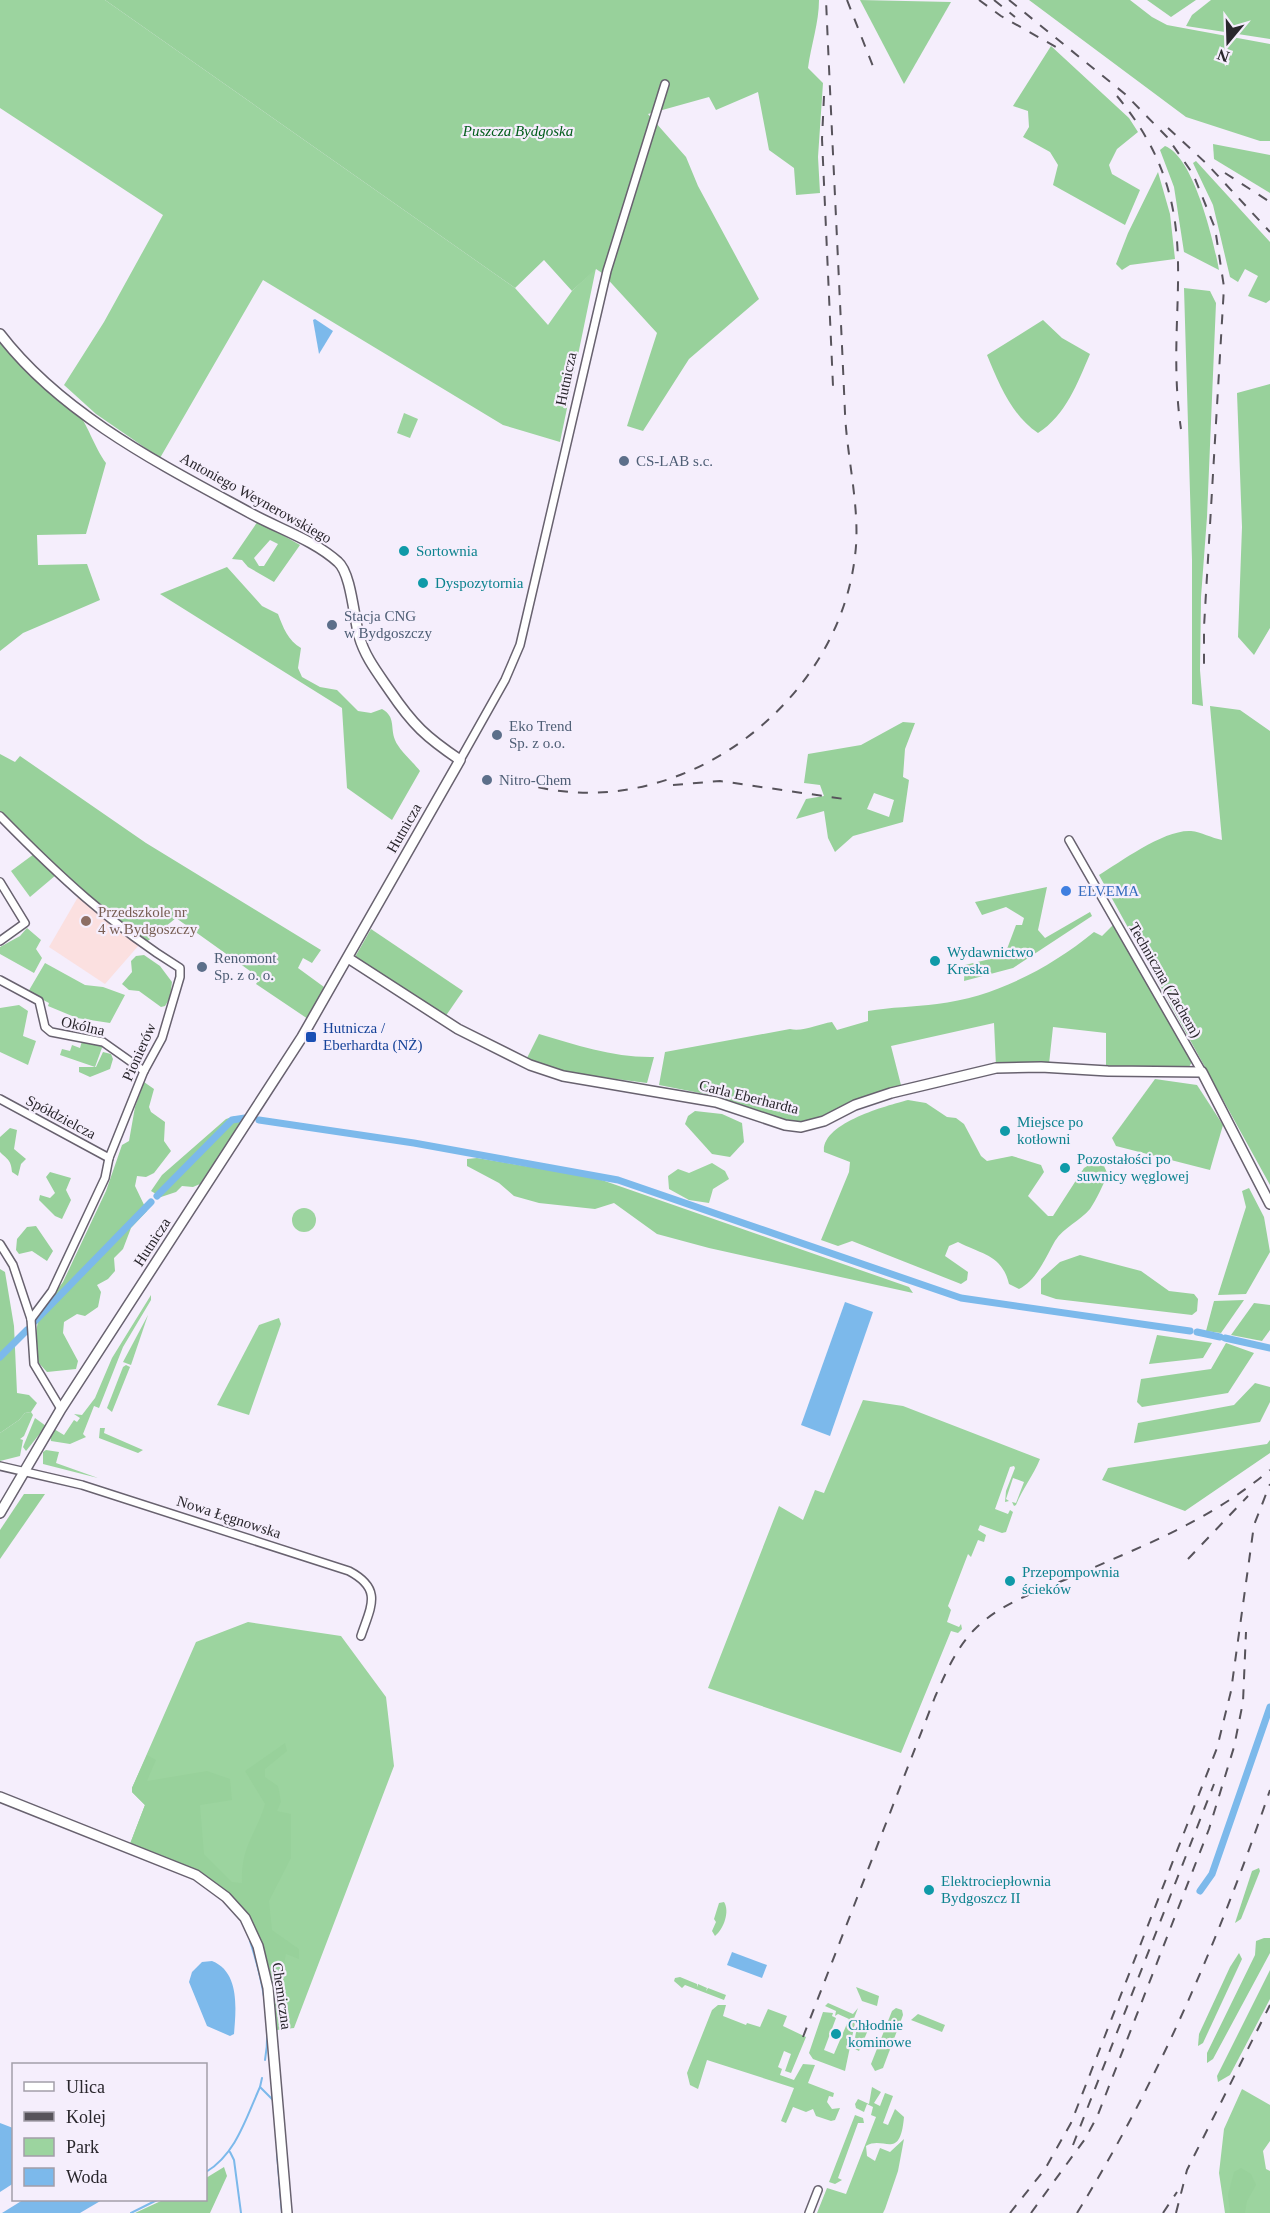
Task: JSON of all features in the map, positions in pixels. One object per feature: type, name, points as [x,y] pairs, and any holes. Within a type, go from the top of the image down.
[{"type":"street","name":"Hutnicza","points":[[0,1513],[61,1409],[256,1110],[348,958],[500,689],[520,645],[607,273],[665,84]]},
{"type":"street","name":"Antoniego Weynerowskiego","points":[[0,334],[21,362],[38,377],[124,441],[250,513],[320,549],[340,563],[367,659],[411,723],[437,745],[460,760]]},
{"type":"street","points":[[0,828],[2,818]]},
{"type":"street","name":"Pionierów","points":[[2,818],[53,868],[114,921],[144,946],[180,968],[180,976],[162,1038],[144,1071],[109,1158],[105,1178],[52,1291],[31,1319]]},
{"type":"street","name":"Techniczna (Zachem)","points":[[1069,840],[1202,1071]]},
{"type":"street","points":[[0,882],[25,923],[0,941]]},
{"type":"street","name":"Carla Eberhardta","points":[[348,958],[458,1029],[530,1065],[563,1076],[716,1102],[785,1125],[801,1126],[824,1121],[855,1105],[891,1093],[996,1068],[1041,1066],[1108,1071],[1202,1071]]},
{"type":"street","name":"Okólna","points":[[0,980],[39,1000],[45,1027],[51,1032],[103,1042],[144,1071]]},
{"type":"street","points":[[1202,1071],[1270,1204]]},
{"type":"street","name":"Spółdzielcza","points":[[0,1100],[109,1158]]},
{"type":"street","points":[[0,1244],[13,1265],[31,1319],[34,1364],[61,1409]]},
{"type":"street","name":"Nowa Łęgnowska","points":[[0,1467],[82,1485],[349,1571],[368,1584],[372,1596],[361,1636]]},
{"type":"street","name":"Chemiczna","points":[[0,1797],[196,1875],[226,1897],[245,1918],[258,1946],[268,1988],[287,2213]]},
{"type":"street","points":[[809,2213],[818,2190]]},
{"type":"shaded area","name":"Przedszkole nr 4 w Bydgoszczy","points":[[78,897],[139,945],[105,984],[49,947]]},
{"type":"green space","points":[[0,0],[105,0],[515,288],[548,325],[572,291],[596,268],[560,442],[503,425],[263,280],[160,458],[96,414],[64,385],[104,322],[163,215],[0,108]]},
{"type":"green space","name":"Puszcza Bydgoska","points":[[105,0],[819,0],[808,68],[823,83],[818,157],[820,193],[796,195],[794,168],[769,150],[758,92],[716,110],[709,97],[648,114],[686,157],[698,186],[759,299],[689,359],[643,431],[627,426],[657,333],[602,273],[596,269],[572,291],[544,260],[515,288]]},
{"type":"green space","points":[[860,0],[951,2],[904,84]]},
{"type":"green space","points":[[1029,0],[1130,0],[1167,25],[1270,44],[1270,141],[1260,141],[1186,117]]},
{"type":"green space","points":[[1147,0],[1196,0],[1171,17]]},
{"type":"green space","points":[[1211,0],[1270,0],[1270,39],[1186,26],[1192,15]]},
{"type":"green space","points":[[1051,46],[1129,118],[1138,132],[1117,149],[1109,165],[1112,174],[1140,190],[1125,225],[1053,185],[1058,165],[1050,152],[1023,137],[1029,127],[1028,111],[1013,106]]},
{"type":"green space","points":[[1213,144],[1270,155],[1270,193],[1214,159]]},
{"type":"green space","points":[[1165,146],[1175,153],[1194,183],[1213,240],[1219,270],[1184,252],[1174,187],[1160,150]]},
{"type":"green space","points":[[1196,161],[1270,242],[1270,300],[1266,303],[1248,296],[1258,276],[1245,269],[1238,282],[1230,277],[1213,205],[1193,163]]},
{"type":"green space","points":[[1158,172],[1170,214],[1175,259],[1130,265],[1122,270],[1116,264],[1128,233]]},
{"type":"green space","points":[[1184,288],[1210,291],[1216,303],[1207,517],[1201,597],[1200,670],[1203,706],[1192,704],[1192,560]]},
{"type":"green space","points":[[1043,320],[1062,338],[1090,354],[1063,408],[1048,426],[1038,433],[1021,418],[1014,408],[987,355]]},
{"type":"green space","points":[[0,343],[18,362],[80,415],[106,463],[86,534],[37,535],[38,565],[87,564],[100,600],[23,633],[0,651]]},
{"type":"green space","points":[[1270,384],[1270,628],[1254,655],[1238,637],[1242,527],[1237,393]]},
{"type":"green space","points":[[404,413],[418,419],[410,438],[397,433]]},
{"type":"green space","points":[[258,521],[300,545],[274,582],[248,567],[242,560],[232,559]],"holes":[[[270,540],[278,544],[264,566],[259,566],[254,558]]]},
{"type":"green space","points":[[227,567],[262,606],[278,614],[289,638],[301,648],[298,668],[302,677],[320,687],[337,690],[358,711],[371,713],[382,709],[389,715],[397,744],[420,771],[392,820],[347,788],[342,708],[160,594]]},
{"type":"green space","points":[[1210,706],[1240,710],[1270,731],[1270,1185],[1099,875],[1143,847],[1169,835],[1191,831],[1222,840]]},
{"type":"green space","points":[[903,722],[915,723],[905,749],[903,777],[909,780],[903,822],[853,836],[835,852],[828,838],[824,811],[796,819],[806,799],[824,796],[820,785],[804,783],[808,754],[861,745]],"holes":[[[874,793],[894,800],[889,817],[867,809]]]},
{"type":"green space","points":[[0,754],[15,762],[20,756],[146,843],[321,950],[312,963],[303,958],[298,968],[324,987],[308,1019],[256,984],[260,978],[176,918],[144,944],[62,873],[0,811]]},
{"type":"green space","points":[[34,854],[56,875],[30,897],[11,871]]},
{"type":"green space","points":[[1047,887],[1038,930],[1045,938],[1090,912],[1092,916],[1013,968],[964,981],[965,965],[1011,954],[1007,949],[1016,925],[1022,925],[1024,918],[1006,907],[982,915],[975,902]]},
{"type":"green space","points":[[1116,922],[1192,1062],[1189,1067],[1106,1066],[1106,1033],[1053,1027],[1049,1064],[996,1066],[994,1023],[891,1046],[902,1089],[820,1122],[788,1123],[710,1095],[659,1085],[665,1052],[790,1029],[805,1029],[832,1022],[837,1030],[868,1021],[868,1011],[937,1004],[980,995],[1001,988],[1040,969],[1094,932],[1102,936]]},
{"type":"green space","points":[[27,928],[41,940],[36,949],[42,958],[34,973],[0,954],[0,947],[20,936]]},
{"type":"green space","points":[[371,929],[463,991],[445,1017],[355,957]]},
{"type":"green space","points":[[144,955],[160,966],[172,982],[170,998],[165,1006],[161,1007],[139,991],[129,990],[122,984],[132,972],[131,961],[136,956]]},
{"type":"green space","points":[[45,963],[85,985],[103,987],[125,995],[110,1023],[77,1018],[48,1006],[49,1003],[28,992]]},
{"type":"green space","points":[[19,1005],[28,1011],[23,1036],[36,1041],[28,1065],[0,1052],[0,1008]]},
{"type":"green space","points":[[539,1034],[610,1053],[654,1057],[647,1083],[562,1072],[527,1058]]},
{"type":"green space","points":[[82,1041],[103,1045],[95,1067],[60,1055],[62,1049],[70,1051],[72,1045],[80,1048]]},
{"type":"green space","points":[[103,1052],[111,1054],[113,1059],[110,1069],[90,1077],[79,1072],[79,1067],[96,1067]]},
{"type":"green space","points":[[1155,1079],[1197,1085],[1223,1125],[1210,1170],[1116,1146],[1112,1138]]},
{"type":"green space","points":[[144,1082],[154,1089],[149,1107],[151,1112],[165,1122],[164,1141],[171,1151],[154,1173],[146,1177],[137,1176],[135,1186],[147,1211],[131,1228],[123,1249],[114,1258],[115,1271],[108,1279],[97,1285],[101,1292],[98,1307],[85,1316],[77,1314],[64,1322],[63,1333],[78,1361],[76,1369],[47,1372],[37,1361],[34,1346],[39,1314],[63,1282],[106,1191],[122,1145],[129,1141],[135,1107]]},
{"type":"green space","points":[[908,1100],[926,1103],[947,1117],[956,1118],[964,1124],[981,1156],[987,1161],[1012,1156],[1041,1165],[1044,1172],[1028,1196],[1048,1216],[1053,1216],[1084,1168],[1094,1162],[1104,1166],[1108,1175],[1090,1209],[1059,1236],[1035,1275],[1019,1289],[1009,1284],[1006,1274],[996,1261],[958,1242],[949,1246],[945,1256],[968,1272],[967,1280],[961,1284],[852,1241],[838,1246],[821,1240],[849,1172],[850,1162],[824,1152],[826,1142],[843,1124],[871,1111]]},
{"type":"green space","points":[[695,1111],[722,1114],[742,1123],[744,1142],[730,1157],[712,1154],[685,1124],[688,1116]]},
{"type":"green space","points":[[235,1116],[241,1123],[200,1184],[193,1187],[182,1186],[176,1192],[161,1197],[151,1191],[162,1175],[226,1119]]},
{"type":"green space","points":[[10,1128],[17,1130],[14,1149],[26,1159],[21,1164],[18,1176],[12,1172],[10,1163],[0,1152],[0,1137]]},
{"type":"green space","points":[[477,1158],[596,1178],[909,1287],[913,1293],[709,1248],[657,1234],[614,1203],[595,1209],[539,1203],[514,1196],[499,1183],[467,1166],[467,1159]]},
{"type":"green space","points":[[712,1163],[725,1171],[729,1179],[713,1189],[709,1203],[689,1200],[669,1189],[668,1176],[678,1169],[689,1173]]},
{"type":"green space","points":[[50,1172],[71,1178],[66,1190],[71,1200],[62,1219],[55,1216],[39,1200],[40,1195],[50,1198],[55,1193],[46,1177]]},
{"type":"green space","points":[[1249,1188],[1264,1217],[1270,1252],[1246,1294],[1218,1295],[1246,1207],[1242,1191]]},
{"type":"green space","points":[[304,1208],[312,1212],[316,1220],[312,1228],[304,1232],[296,1228],[292,1220],[296,1212]]},
{"type":"green space","points":[[36,1226],[53,1251],[47,1261],[32,1251],[19,1254],[16,1250],[17,1239],[27,1227]]},
{"type":"green space","points":[[1080,1255],[1141,1271],[1169,1291],[1194,1294],[1198,1299],[1197,1311],[1192,1315],[1056,1299],[1041,1294],[1041,1279],[1060,1262]]},
{"type":"green space","points":[[0,1269],[5,1272],[14,1326],[17,1393],[29,1395],[37,1403],[31,1412],[25,1413],[0,1433]]},
{"type":"green space","points":[[151,1295],[151,1300],[123,1347],[99,1408],[94,1406],[83,1434],[86,1437],[70,1444],[51,1441],[50,1435],[54,1429],[64,1435],[74,1420],[77,1422],[80,1418],[74,1414],[82,1415],[95,1398],[112,1358]]},
{"type":"green space","points":[[1244,1300],[1221,1333],[1206,1331],[1214,1301]]},
{"type":"green space","points":[[1254,1303],[1270,1305],[1270,1330],[1262,1341],[1231,1335]]},
{"type":"green space","points":[[148,1315],[131,1365],[123,1362]]},
{"type":"green space","points":[[279,1318],[281,1324],[249,1415],[217,1405],[259,1325]]},
{"type":"green space","points":[[1157,1335],[1212,1343],[1203,1358],[1149,1364]]},
{"type":"green space","points":[[1226,1343],[1254,1353],[1228,1393],[1142,1407],[1137,1402],[1141,1379],[1211,1369]]},
{"type":"green space","points":[[126,1365],[130,1367],[112,1412],[107,1408],[123,1367]]},
{"type":"green space","points":[[1255,1383],[1270,1387],[1270,1402],[1260,1422],[1134,1443],[1138,1423],[1234,1405]]},
{"type":"green space","points":[[863,1400],[903,1406],[1040,1459],[1016,1505],[1014,1506],[1012,1502],[1016,1503],[1024,1482],[1013,1478],[1006,1499],[1009,1501],[1005,1502],[1006,1491],[1015,1468],[1010,1467],[995,1509],[1008,1514],[1010,1510],[1013,1512],[1006,1532],[1002,1533],[980,1525],[978,1530],[986,1535],[984,1542],[978,1540],[971,1557],[968,1554],[948,1606],[951,1610],[947,1622],[959,1627],[961,1624],[962,1629],[958,1633],[951,1631],[901,1753],[708,1688],[779,1506],[803,1520],[815,1490],[824,1493]]},
{"type":"green space","points":[[31,1412],[33,1415],[24,1436],[20,1439],[23,1440],[20,1456],[0,1461],[0,1433],[25,1413]]},
{"type":"green space","points":[[35,1418],[46,1426],[26,1451],[23,1447]]},
{"type":"green space","points":[[100,1428],[105,1428],[104,1433],[143,1450],[138,1453],[99,1438]]},
{"type":"green space","points":[[1270,1440],[1270,1453],[1185,1511],[1102,1480],[1108,1468],[1267,1444]]},
{"type":"green space","points":[[46,1450],[59,1452],[56,1463],[98,1478],[43,1464],[43,1452]]},
{"type":"green space","points":[[24,1494],[45,1494],[0,1559],[0,1530]]},
{"type":"green space","points":[[248,1622],[341,1636],[386,1697],[394,1766],[294,2028],[277,2030],[267,1962],[260,1941],[238,1904],[202,1875],[130,1844],[145,1805],[132,1792],[132,1788],[196,1642]]},
{"type":"green space","points":[[285,1743],[287,1751],[265,1769],[265,1777],[278,1786],[281,1802],[277,1811],[291,1814],[291,1858],[269,1901],[272,1930],[299,1949],[299,1959],[286,1954],[279,1987],[274,1987],[266,1955],[255,1929],[242,1909],[226,1893],[207,1879],[130,1844],[145,1805],[132,1792],[132,1788],[147,1755],[156,1760],[147,1781],[207,1771],[230,1779],[232,1800],[200,1805],[204,1854],[232,1882],[242,1883],[246,1850],[265,1804],[245,1771]]},
{"type":"green space","points":[[1259,1868],[1260,1871],[1241,1919],[1235,1923],[1252,1871]]},
{"type":"green space","points":[[724,1902],[725,1920],[715,1936],[712,1931],[716,1922],[714,1919],[719,1903]]},
{"type":"green space","points":[[1270,1938],[1270,1953],[1213,2059],[1207,2063],[1207,2053],[1255,1955],[1256,1941]]},
{"type":"green space","points":[[1239,1953],[1242,1959],[1203,2043],[1198,2046],[1199,2034],[1230,1967]]},
{"type":"green space","points":[[1270,1970],[1270,1999],[1230,2075],[1218,2082],[1217,2076]]},
{"type":"green space","points":[[680,1977],[697,1984],[697,1987],[698,1984],[707,1988],[706,1991],[708,1988],[726,1995],[724,2000],[685,1985],[682,1988],[674,1981],[675,1978]]},
{"type":"green space","points":[[856,1987],[879,1996],[877,2006],[862,2001]]},
{"type":"green space","points":[[828,2003],[853,2014],[858,2008],[853,2021],[855,2023],[845,2071],[813,2059],[809,2053],[823,2012],[833,2013],[832,2016],[836,2018],[824,2050],[834,2054],[849,2019],[838,2014],[835,2016],[836,2011],[825,2006]]},
{"type":"green space","points":[[718,2005],[726,2005],[723,2016],[746,2025],[747,2023],[760,2027],[768,2009],[787,2016],[783,2026],[806,2037],[791,2073],[785,2071],[791,2054],[784,2051],[778,2067],[782,2069],[780,2075],[794,2080],[803,2064],[815,2065],[808,2083],[834,2093],[833,2097],[829,2096],[827,2102],[832,2109],[840,2108],[835,2120],[831,2121],[816,2116],[813,2109],[806,2112],[793,2107],[786,2123],[781,2121],[794,2088],[707,2060],[698,2089],[690,2085],[687,2073],[712,2010]]},
{"type":"green space","points":[[896,2008],[902,2010],[903,2015],[883,2068],[875,2071],[871,2064],[892,2011]]},
{"type":"green space","points":[[918,2014],[945,2025],[942,2032],[911,2020]]},
{"type":"green space","points":[[858,2022],[864,2024],[868,2030],[859,2051],[853,2048]]},
{"type":"green space","points":[[872,2087],[881,2092],[874,2103],[880,2106],[885,2093],[893,2096],[883,2123],[888,2125],[895,2109],[904,2117],[902,2131],[895,2143],[873,2143],[866,2146],[867,2156],[875,2161],[880,2148],[890,2152],[904,2139],[898,2171],[885,2209],[883,2213],[817,2213],[827,2188],[846,2194],[876,2117],[871,2115],[873,2107],[867,2104],[864,2112],[856,2108],[855,2104],[858,2099],[869,2104]]},
{"type":"green space","points":[[1242,2089],[1270,2105],[1270,2141],[1263,2151],[1266,2169],[1270,2171],[1270,2213],[1225,2213],[1219,2173],[1224,2129]]},
{"type":"green space","points":[[855,2115],[863,2118],[864,2123],[858,2123],[838,2178],[842,2180],[835,2184],[829,2182]]},
{"type":"green space","points":[[224,2167],[227,2176],[210,2213],[135,2213],[161,2201],[207,2201],[207,2177]]},
{"type":"green space","points":[[1241,2168],[1251,2174],[1256,2185],[1247,2201],[1245,2213],[1230,2213],[1228,2195],[1234,2172]]},
{"type":"water","points":[[315,319],[333,331],[319,354],[313,320]]},
{"type":"water","points":[[845,1302],[873,1312],[830,1436],[801,1425]]},
{"type":"water","points":[[732,1952],[767,1965],[762,1978],[727,1965]]},
{"type":"water","points":[[212,1961],[221,1966],[232,1982],[235,2014],[234,2034],[230,2036],[207,2026],[189,1982],[192,1972],[202,1962]]},
{"type":"water","points":[[0,2123],[12,2128],[12,2184],[0,2192]]},
{"type":"water","points":[[21,2201],[100,2201],[80,2213],[2,2213]]},
{"type":"waterway","points":[[157,1196],[232,1120],[245,1118]]},
{"type":"waterway","points":[[259,1120],[414,1143],[618,1180],[961,1298],[1190,1331]]},
{"type":"waterway","points":[[35,1321],[151,1202]]},
{"type":"waterway","points":[[0,1357],[27,1330]]},
{"type":"waterway","points":[[1197,1332],[1220,1337]]},
{"type":"waterway","points":[[1225,1338],[1270,1348]]},
{"type":"waterway","points":[[1200,1891],[1212,1874],[1270,1707]]},
{"type":"waterway","points":[[250,1941],[265,2000],[267,2031],[265,2060]]},
{"type":"waterway","points":[[207,2171],[233,2145],[245,2123],[262,2078]]},
{"type":"waterway","points":[[260,2087],[273,2100]]},
{"type":"waterway","points":[[230,2152],[234,2160],[241,2213]]},
{"type":"waterway","points":[[277,2153],[282,2213]]},
{"type":"waterway","points":[[131,2213],[155,2201]]},
{"type":"railway","points":[[519,782],[576,792],[633,789],[687,772],[737,745],[781,708],[816,663],[842,612],[855,556],[856,521],[846,431],[826,0]]},
{"type":"railway","points":[[847,0],[876,74]]},
{"type":"railway","points":[[979,0],[1001,16],[1056,47]]},
{"type":"railway","points":[[994,0],[1015,17]]},
{"type":"railway","points":[[1009,0],[1125,94],[1167,137],[1193,174],[1215,228],[1224,287],[1204,627],[1204,668]]},
{"type":"railway","points":[[824,96],[822,139],[833,386]]},
{"type":"railway","points":[[1117,96],[1147,138],[1165,179],[1174,218],[1178,258],[1176,339],[1181,429]]},
{"type":"railway","points":[[1168,128],[1207,164],[1270,232]]},
{"type":"railway","points":[[1225,173],[1270,202]]},
{"type":"railway","points":[[673,785],[720,781],[851,800]]},
{"type":"railway","points":[[803,2037],[935,1697],[943,1678],[970,1634],[998,1610],[1200,1518],[1224,1504],[1270,1470]]},
{"type":"railway","points":[[1010,2213],[1045,2169],[1071,2123],[1217,1748],[1231,1691],[1254,1525],[1270,1484]]},
{"type":"railway","points":[[1188,1559],[1248,1496]]},
{"type":"railway","points":[[1031,2213],[1085,2139],[1097,2117],[1209,1829],[1234,1747],[1243,1702],[1246,1632]]},
{"type":"railway","points":[[1073,2145],[1214,1784]]},
{"type":"railway","points":[[1077,2213],[1135,2111],[1186,2007],[1251,1845],[1270,1790]]},
{"type":"railway","points":[[1176,2213],[1187,2170],[1270,2005]]},
{"type":"railway","points":[[1163,2213],[1177,2192]]},
{"type":"place","name":"CS-LAB s.c.","points":[[624,461]]},
{"type":"place","name":"Sortownia","points":[[404,551]]},
{"type":"place","name":"Dyspozytornia","points":[[423,583]]},
{"type":"place","name":"Stacja CNG w Bydgoszczy","points":[[332,625]]},
{"type":"place","name":"Eko Trend Sp. z o.o.","points":[[497,735]]},
{"type":"place","name":"Nitro-Chem","points":[[487,780]]},
{"type":"place","name":"ELVEMA","points":[[1066,891]]},
{"type":"place","name":"Przedszkole nr 4 w Bydgoszczy","points":[[86,921]]},
{"type":"place","name":"Wydawnictwo Kreska","points":[[935,961]]},
{"type":"place","name":"Renomont Sp. z o. o.","points":[[202,967]]},
{"type":"place","name":"Hutnicza / Eberhardta (NŻ)","points":[[311,1037]]},
{"type":"place","name":"Miejsce po kotłowni","points":[[1005,1131]]},
{"type":"place","name":"Pozostałości po suwnicy węglowej","points":[[1065,1168]]},
{"type":"place","name":"Przepompownia ścieków","points":[[1010,1581]]},
{"type":"place","name":"Elektrociepłownia Bydgoszcz II","points":[[929,1890]]},
{"type":"place","name":"Chłodnie kominowe","points":[[836,2034]]}]
